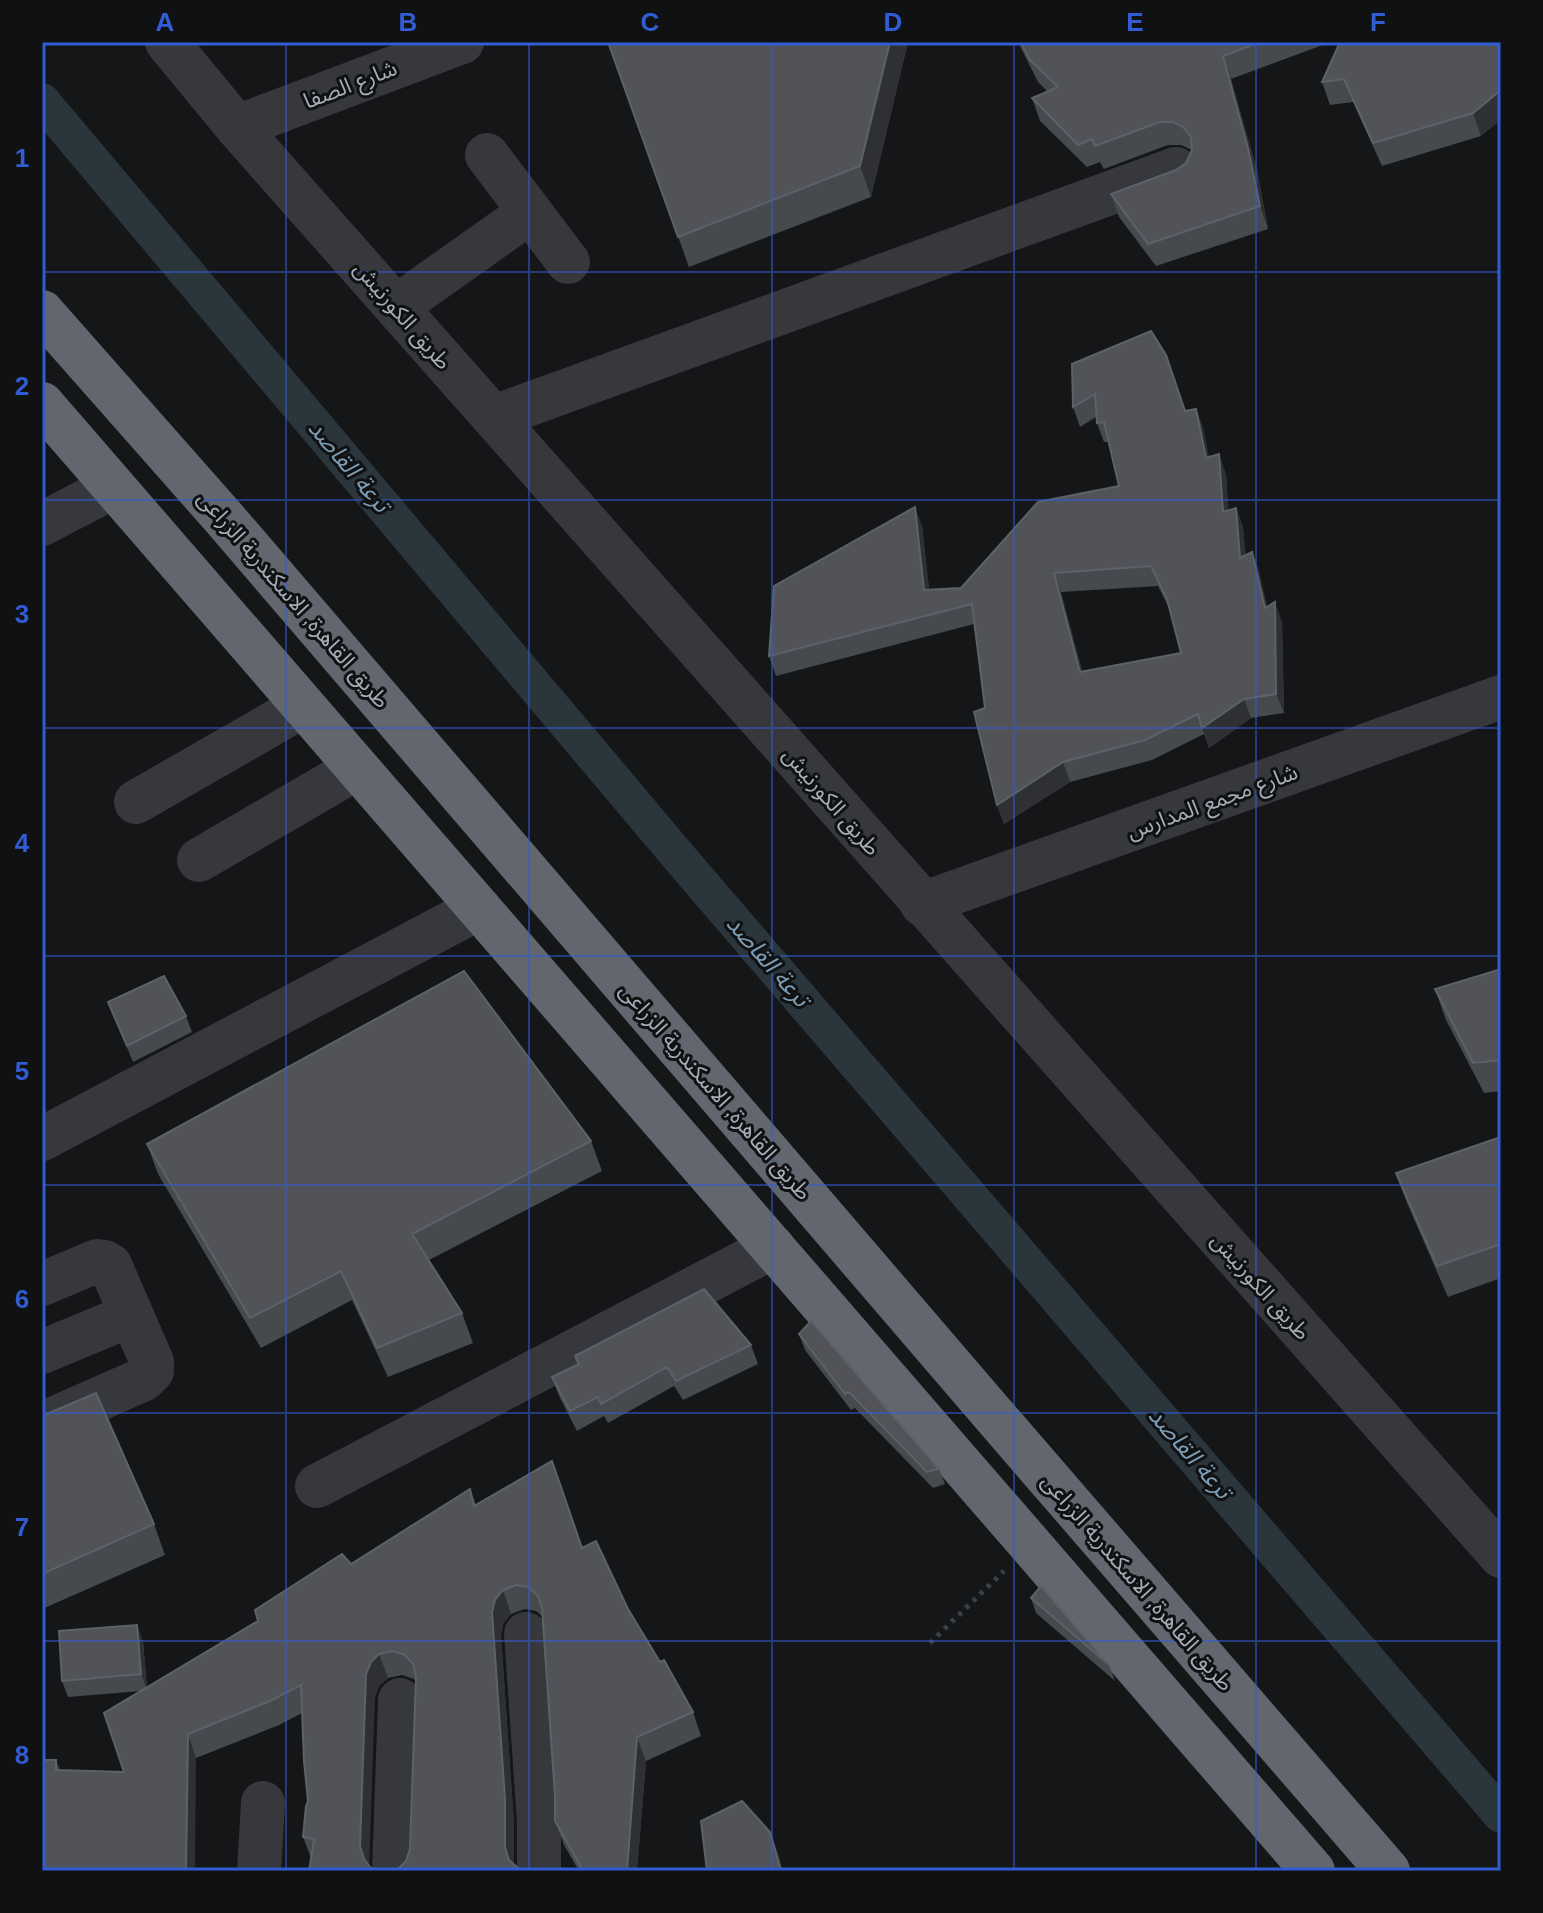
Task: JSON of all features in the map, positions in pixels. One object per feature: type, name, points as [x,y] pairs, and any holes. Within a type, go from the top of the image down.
[{"type":"highway","name":"طريق القاهرة, الاسكندرية الزراعى","points":[[46,324],[223,517],[1388,1871]]},
{"type":"highway","points":[[42,404],[1313,1871]]},
{"type":"highway","points":[[174,558],[223,517]]},
{"type":"street","name":"طريق الكورنيش","points":[[167,42],[237,127],[1501,1556]]},
{"type":"street","name":"شارع الصفا","points":[[237,127],[462,42]]},
{"type":"street","points":[[487,155],[568,262]]},
{"type":"street","points":[[494,417],[1176,169]]},
{"type":"street","points":[[396,307],[530,212]]},
{"type":"street","points":[[42,524],[113,487]]},
{"type":"street","name":"شارع مجمع المدارس","points":[[922,904],[1501,697]]},
{"type":"street","points":[[136,802],[303,706]]},
{"type":"street","points":[[199,860],[357,768]]},
{"type":"street","points":[[42,1139],[479,908]]},
{"type":"street","points":[[317,1486],[773,1247]]},
{"type":"street","points":[[42,1284],[97,1261],[110,1265],[152,1362],[152,1371],[144,1379],[42,1424]]},
{"type":"street","points":[[42,1352],[131,1315]]},
{"type":"street","points":[[526,1634],[539,1822],[539,1871]]},
{"type":"street","points":[[394,1871],[400,1700]]},
{"type":"street","points":[[259,1871],[263,1803]]},
{"type":"path","points":[[930,1643],[1031,1546]]},
{"type":"building","points":[[608,42],[890,42],[860,166],[678,237]]},
{"type":"building","points":[[1021,42],[1260,42],[1223,56],[1260,206],[1148,244],[1111,194],[1176,170],[1186,163],[1192,150],[1191,137],[1183,127],[1173,122],[1160,122],[1095,146],[1092,139],[1078,145],[1032,98],[1058,87],[1029,59]]},
{"type":"building","points":[[1340,42],[1501,42],[1501,90],[1473,113],[1373,143],[1344,79],[1322,82]]},
{"type":"building","points":[[1151,331],[1166,355],[1185,411],[1196,409],[1206,458],[1219,454],[1223,512],[1236,508],[1240,558],[1252,552],[1265,608],[1275,602],[1276,694],[1244,699],[1202,728],[1198,714],[1145,740],[1063,762],[997,805],[974,712],[985,708],[972,604],[769,656],[774,586],[915,507],[924,590],[961,588],[1038,502],[1119,486],[1104,422],[1097,423],[1095,394],[1073,407],[1072,364]],"holes":[[[1151,566],[1167,599],[1181,653],[1080,672],[1054,573]]]},
{"type":"building","points":[[1501,969],[1501,1060],[1473,1063],[1435,989]]},
{"type":"building","points":[[464,971],[591,1141],[412,1234],[462,1313],[377,1348],[341,1271],[250,1318],[147,1144]]},
{"type":"building","points":[[164,976],[186,1016],[127,1046],[108,1002]]},
{"type":"building","points":[[1501,1137],[1501,1244],[1437,1266],[1396,1173]]},
{"type":"building","points":[[704,1289],[751,1345],[676,1381],[667,1367],[601,1404],[598,1397],[570,1411],[552,1377],[579,1364],[575,1356]]},
{"type":"building","points":[[811,1321],[939,1469],[927,1472],[849,1392],[845,1394],[799,1334]]},
{"type":"building","points":[[96,1393],[154,1524],[42,1574],[42,1416]]},
{"type":"building","points":[[552,1461],[582,1548],[596,1541],[628,1609],[660,1662],[664,1660],[693,1712],[637,1737],[627,1871],[583,1871],[555,1821],[542,1608],[538,1596],[528,1587],[516,1585],[503,1590],[495,1600],[492,1612],[505,1799],[505,1847],[509,1860],[519,1871],[388,1871],[398,1869],[406,1861],[410,1849],[416,1677],[413,1664],[405,1655],[393,1651],[379,1654],[366,1674],[360,1846],[371,1868],[381,1871],[309,1871],[314,1839],[303,1837],[308,1801],[301,1685],[188,1734],[186,1871],[42,1871],[42,1760],[56,1760],[56,1770],[124,1772],[104,1713],[258,1621],[255,1610],[342,1554],[351,1564],[470,1489],[474,1506]]},
{"type":"building","points":[[1041,1586],[1109,1665],[1031,1598]]},
{"type":"building","points":[[137,1625],[141,1674],[62,1681],[59,1631]]},
{"type":"building","points":[[742,1801],[770,1832],[781,1871],[707,1871],[701,1821]]},
{"type":"waterway","name":"ترعة القاصد","points":[[42,101],[684,863],[1501,1815]]}]
